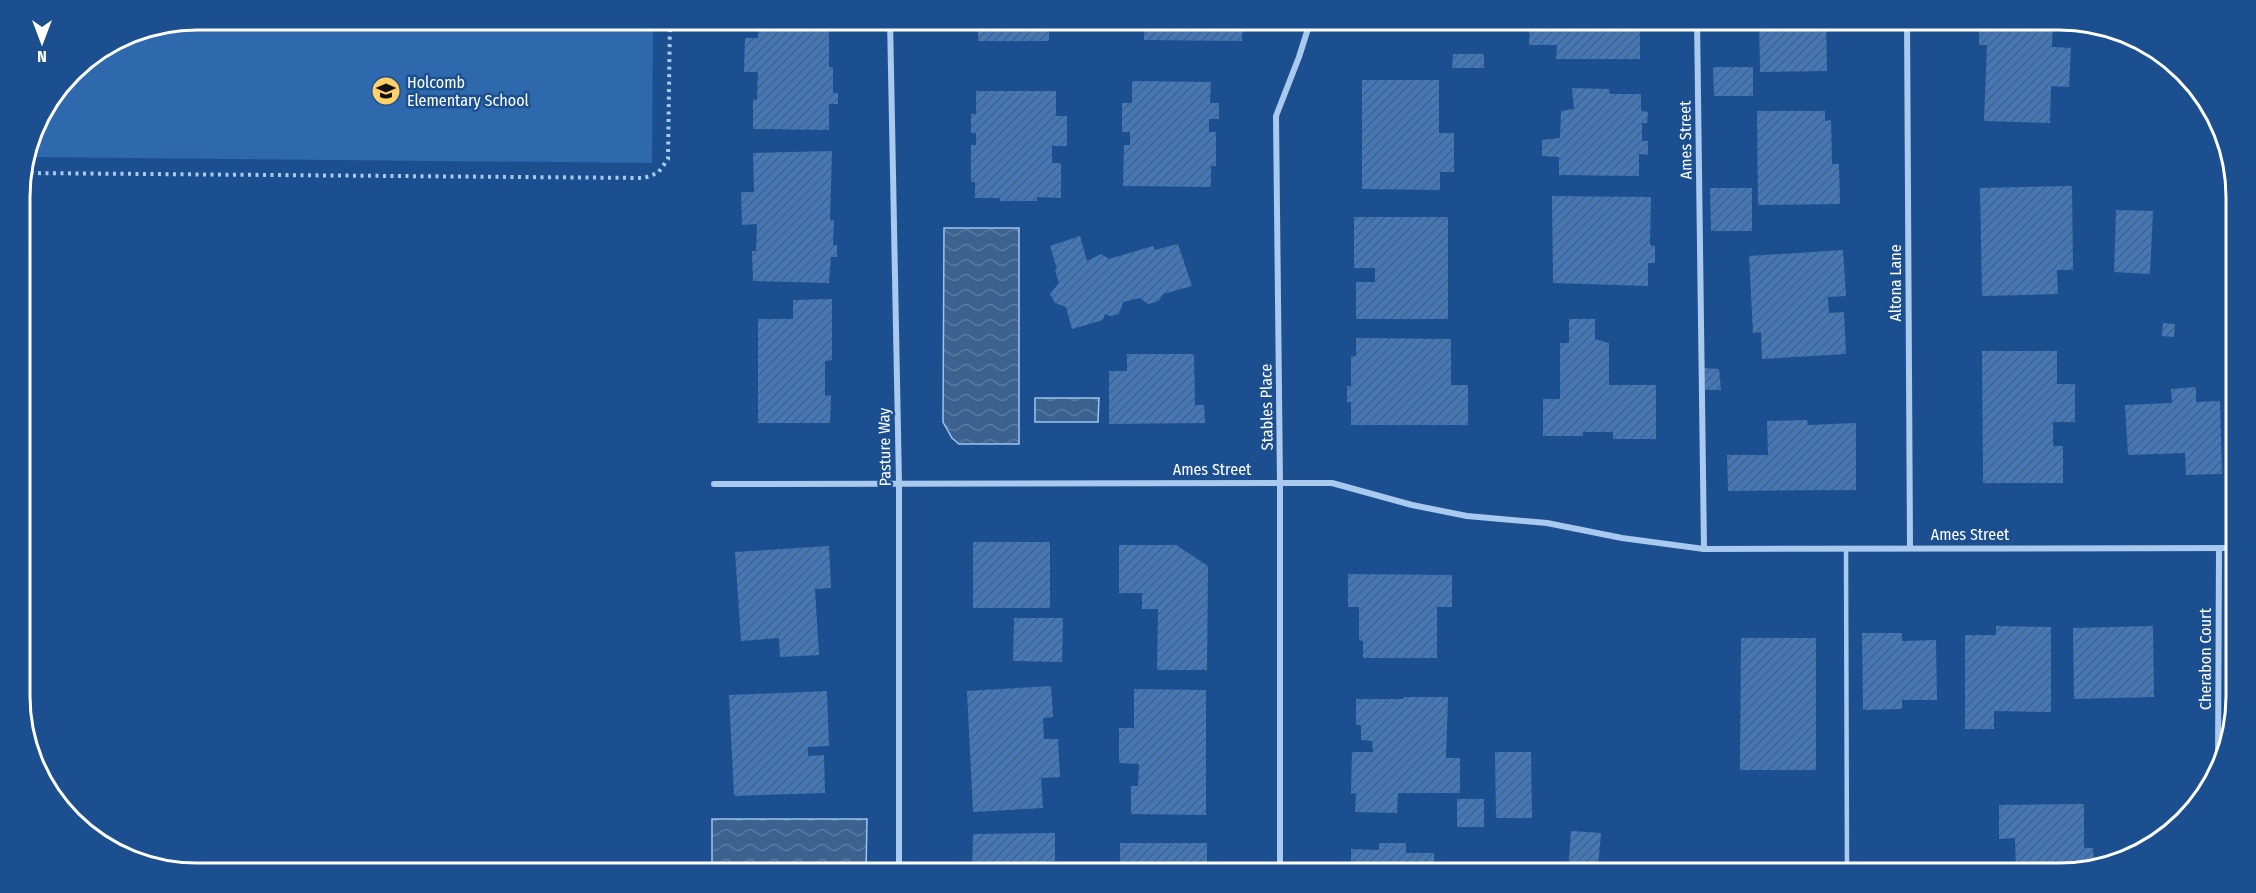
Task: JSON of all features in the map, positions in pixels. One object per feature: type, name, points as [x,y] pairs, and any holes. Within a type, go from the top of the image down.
[{"type":"street","name":"Pasture Way","points":[[890,30],[899,483],[899,863]]},
{"type":"street","name":"Stables Place","points":[[1280,863],[1280,483],[1276,116],[1308,30]]},
{"type":"street","name":"Ames Street","points":[[1697,30],[1704,549]]},
{"type":"street","name":"Altona Lane","points":[[1907,30],[1910,547]]},
{"type":"street","name":"Ames Street","points":[[714,484],[1332,483],[1412,505],[1467,516],[1547,523],[1622,538],[1704,549],[2226,548]]},
{"type":"street","name":"Cherabon Court","points":[[2218,746],[2219,548]]},
{"type":"lane","points":[[1846,548],[1847,863]]},
{"type":"path","points":[[32,173],[644,178],[658,173],[668,159],[670,30]]},
{"type":"shaded area","name":"Holcomb Elementary School","points":[[186,30],[653,30],[652,163],[35,157],[52,113],[64,95],[87,71],[123,47],[164,33]]},
{"type":"water","points":[[944,228],[1019,228],[1019,444],[959,444],[952,438],[943,422]]},
{"type":"water","points":[[1035,398],[1099,398],[1098,422],[1035,422]]},
{"type":"water","points":[[712,819],[867,819],[866,863],[712,863]]},
{"type":"building","points":[[758,30],[829,30],[829,67],[833,67],[833,93],[838,93],[838,104],[829,104],[829,130],[753,129],[753,99],[757,100],[758,72],[744,72],[745,38],[758,38]]},
{"type":"building","points":[[978,30],[1049,30],[1049,41],[978,41]]},
{"type":"building","points":[[1144,30],[1242,30],[1242,41],[1144,40]]},
{"type":"building","points":[[1530,30],[1640,30],[1640,59],[1556,59],[1557,45],[1529,45]]},
{"type":"building","points":[[1759,30],[1826,30],[1827,71],[1760,72]]},
{"type":"building","points":[[1979,30],[2053,30],[2052,47],[2071,48],[2069,87],[2051,86],[2050,123],[1984,121],[1987,45],[1979,45]]},
{"type":"building","points":[[1453,54],[1484,54],[1484,68],[1452,68]]},
{"type":"building","points":[[1713,67],[1753,67],[1753,96],[1714,96]]},
{"type":"building","points":[[1362,80],[1439,80],[1439,133],[1454,133],[1454,172],[1440,172],[1440,190],[1362,189]]},
{"type":"building","points":[[1132,81],[1211,82],[1210,103],[1219,103],[1219,119],[1209,119],[1209,132],[1216,132],[1216,166],[1211,166],[1211,187],[1123,186],[1124,145],[1130,145],[1130,132],[1122,132],[1122,103],[1132,103]]},
{"type":"building","points":[[1572,88],[1609,89],[1610,94],[1641,94],[1641,111],[1648,112],[1647,123],[1642,123],[1642,141],[1648,141],[1648,155],[1639,154],[1639,176],[1559,175],[1559,157],[1542,156],[1542,140],[1560,138],[1561,111],[1574,109]]},
{"type":"building","points":[[976,91],[1056,91],[1056,116],[1067,116],[1067,146],[1052,146],[1052,163],[1061,163],[1061,198],[1037,197],[1037,201],[1000,201],[1000,198],[975,198],[975,182],[971,182],[971,145],[976,145],[976,133],[971,133],[971,114],[976,114]]},
{"type":"building","points":[[1757,111],[1825,111],[1825,121],[1831,120],[1832,164],[1839,164],[1840,204],[1758,205]]},
{"type":"building","points":[[832,151],[830,220],[834,220],[833,245],[837,245],[837,257],[831,257],[829,283],[753,281],[752,251],[756,251],[757,224],[742,225],[741,192],[754,192],[753,153]]},
{"type":"building","points":[[2072,186],[2073,270],[2057,270],[2058,294],[1982,296],[1980,188]]},
{"type":"building","points":[[1710,188],[1752,188],[1752,231],[1711,231]]},
{"type":"building","points":[[1552,196],[1651,197],[1650,245],[1655,246],[1655,263],[1648,263],[1648,286],[1553,283]]},
{"type":"building","points":[[2116,210],[2153,211],[2150,274],[2114,272]]},
{"type":"building","points":[[1354,217],[1448,217],[1448,319],[1356,319],[1356,282],[1375,282],[1375,268],[1354,268]]},
{"type":"building","points":[[1080,236],[1087,261],[1101,254],[1109,259],[1153,246],[1155,250],[1178,244],[1192,286],[1163,294],[1159,301],[1148,304],[1140,298],[1123,302],[1119,314],[1110,316],[1105,314],[1103,320],[1072,329],[1066,307],[1055,303],[1050,294],[1059,283],[1050,246]]},
{"type":"building","points":[[1843,250],[1846,296],[1828,297],[1829,313],[1844,312],[1846,354],[1762,359],[1761,332],[1753,333],[1749,256]]},
{"type":"building","points":[[832,299],[832,360],[825,361],[825,396],[831,395],[830,423],[758,423],[758,319],[793,319],[793,300]]},
{"type":"building","points":[[1569,319],[1595,319],[1595,339],[1609,343],[1609,385],[1656,385],[1656,439],[1613,439],[1613,432],[1583,432],[1583,436],[1543,436],[1543,399],[1560,399],[1560,343],[1569,343]]},
{"type":"building","points":[[2163,323],[2175,324],[2174,337],[2162,336]]},
{"type":"building","points":[[1356,338],[1451,339],[1451,385],[1468,385],[1468,425],[1351,425],[1351,402],[1347,402],[1347,386],[1351,386],[1351,356],[1356,356]]},
{"type":"building","points":[[1982,351],[2057,351],[2057,384],[2075,384],[2075,422],[2053,422],[2053,446],[2063,446],[2063,483],[1983,483]]},
{"type":"building","points":[[1127,354],[1194,354],[1195,405],[1204,405],[1205,423],[1109,424],[1109,371],[1127,371]]},
{"type":"building","points":[[1704,368],[1719,369],[1721,390],[1705,390]]},
{"type":"building","points":[[2196,387],[2196,402],[2220,401],[2222,474],[2186,475],[2185,453],[2128,455],[2125,405],[2172,403],[2171,389]]},
{"type":"building","points":[[1807,420],[1808,425],[1856,423],[1856,490],[1728,491],[1727,455],[1768,455],[1767,421]]},
{"type":"building","points":[[973,542],[1050,542],[1050,608],[973,608]]},
{"type":"building","points":[[1119,545],[1176,545],[1208,566],[1207,670],[1157,670],[1158,609],[1142,609],[1142,593],[1119,593]]},
{"type":"building","points":[[829,546],[831,588],[815,589],[819,655],[780,657],[779,638],[741,641],[735,552]]},
{"type":"building","points":[[1348,574],[1452,575],[1452,607],[1437,607],[1437,658],[1363,658],[1363,641],[1359,640],[1359,607],[1348,607]]},
{"type":"building","points":[[1014,618],[1063,618],[1062,662],[1013,661]]},
{"type":"building","points":[[1996,626],[2051,627],[2051,712],[1994,711],[1994,729],[1965,729],[1965,635],[1996,635]]},
{"type":"building","points":[[2153,626],[2154,697],[2074,699],[2073,628]]},
{"type":"building","points":[[1862,633],[1902,633],[1902,641],[1936,640],[1937,700],[1902,700],[1902,709],[1863,710]]},
{"type":"building","points":[[1741,638],[1816,638],[1816,770],[1740,770]]},
{"type":"building","points":[[1051,686],[1053,717],[1043,718],[1044,739],[1058,739],[1060,777],[1041,778],[1043,808],[973,812],[967,691]]},
{"type":"building","points":[[1134,689],[1206,690],[1206,815],[1131,814],[1131,786],[1138,786],[1139,764],[1119,763],[1119,728],[1134,728]]},
{"type":"building","points":[[827,691],[829,746],[808,747],[808,756],[824,755],[825,793],[734,796],[729,695]]},
{"type":"building","points":[[1405,697],[1448,697],[1446,758],[1460,758],[1460,793],[1398,793],[1397,813],[1355,812],[1356,793],[1351,794],[1352,752],[1373,752],[1372,741],[1361,740],[1361,725],[1356,725],[1356,699],[1403,699]]},
{"type":"building","points":[[1495,752],[1531,752],[1532,818],[1496,818]]},
{"type":"building","points":[[1457,799],[1484,799],[1484,827],[1457,827]]},
{"type":"building","points":[[2084,804],[2084,848],[2093,848],[2094,860],[2070,863],[2016,863],[2015,838],[1999,839],[1999,805]]},
{"type":"building","points":[[1571,831],[1601,833],[1598,863],[1569,863]]},
{"type":"building","points":[[1055,833],[1055,861],[1050,861],[1050,863],[972,863],[973,834]]},
{"type":"building","points":[[1120,843],[1207,843],[1207,863],[1120,863]]},
{"type":"building","points":[[1379,843],[1406,843],[1406,853],[1434,853],[1434,863],[1351,863],[1351,849],[1379,850]]},
{"type":"place","name":"Holcomb Elementary School","points":[[386,91]]}]
